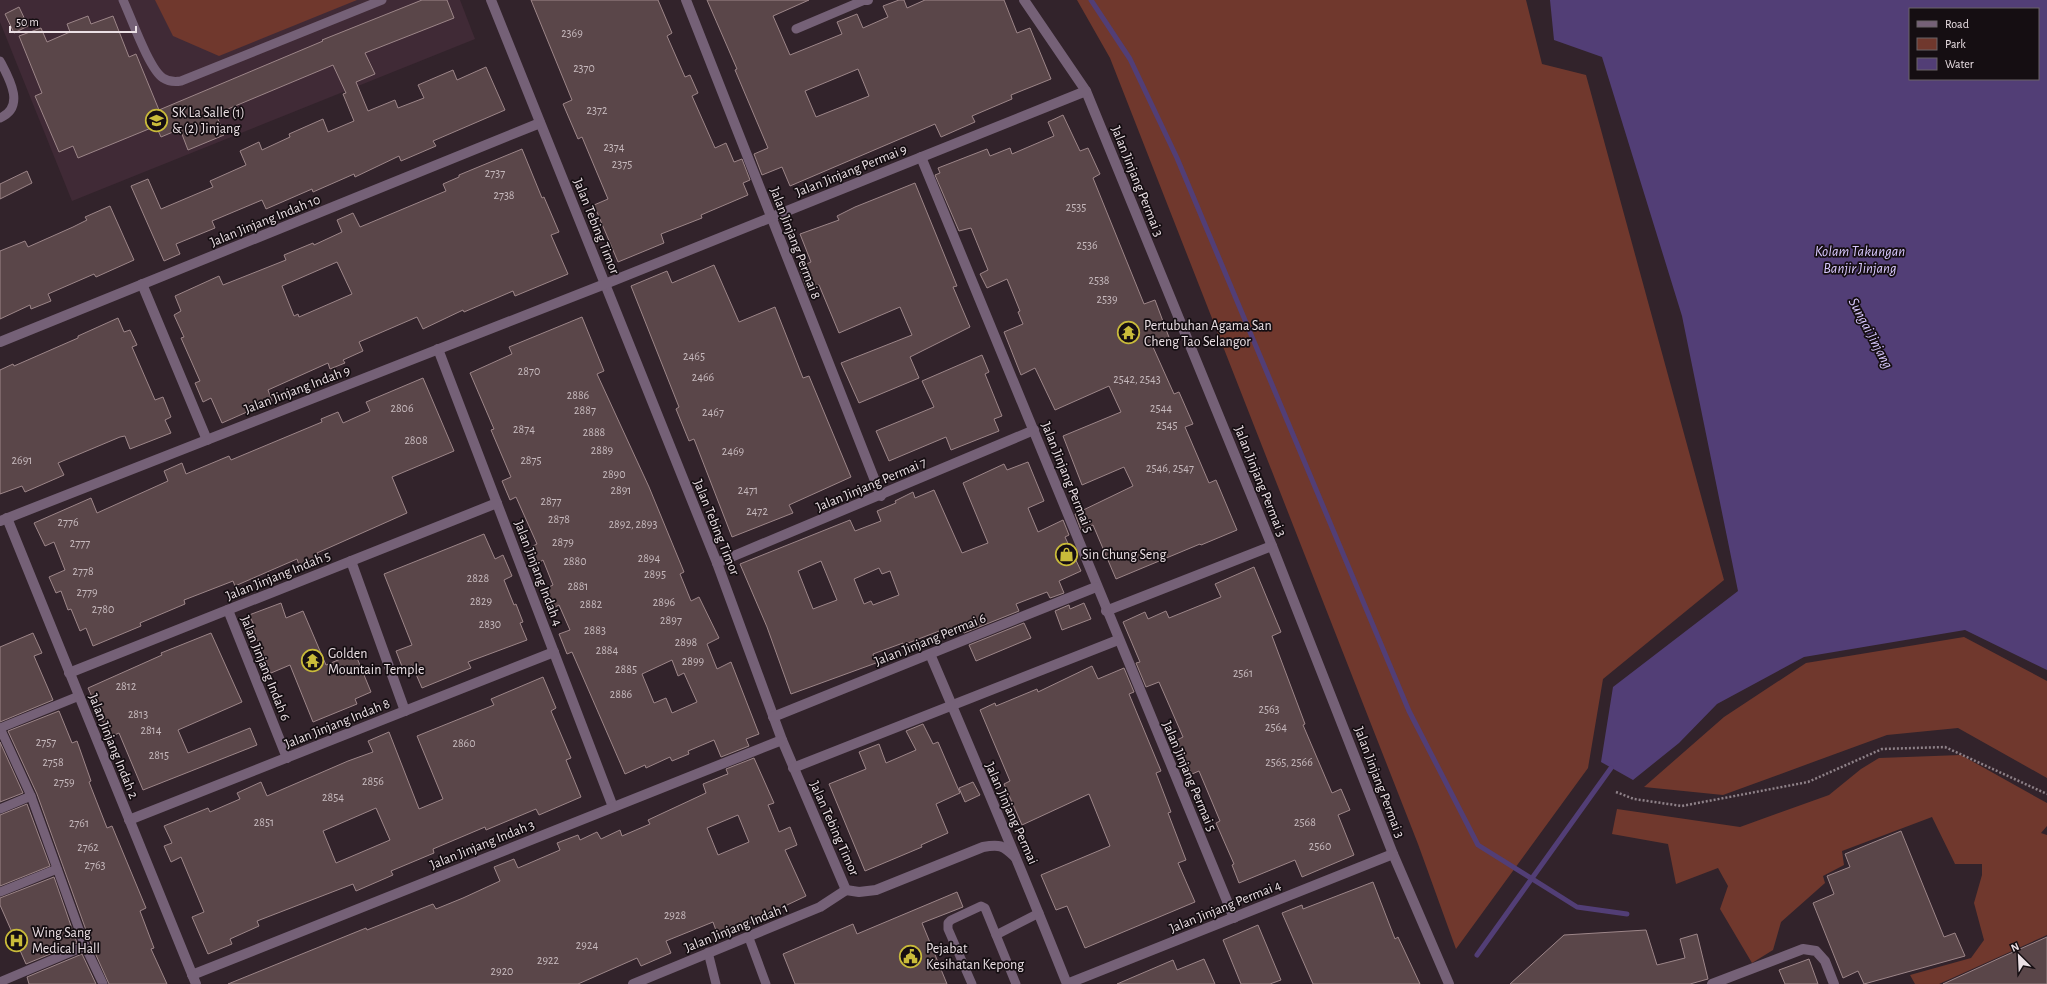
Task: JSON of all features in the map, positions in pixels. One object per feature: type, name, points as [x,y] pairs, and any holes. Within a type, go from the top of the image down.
[{"type":"street","name":"Jalan Tebing Timor","points":[[491,0],[717,563],[793,768],[846,890],[859,892],[876,890],[997,844],[1007,849],[1019,862]]},
{"type":"street","name":"Jalan Jinjang Permai 8","points":[[686,0],[880,496]]},
{"type":"street","name":"Jalan Jinjang Permai 3","points":[[1024,0],[1086,91],[1272,546],[1393,854],[1448,984]]},
{"type":"street","name":"Jalan Jinjang Permai 9","points":[[605,284],[1086,91]]},
{"type":"street","name":"Jalan Jinjang Indah 10","points":[[0,342],[540,123]]},
{"type":"street","name":"Jalan Jinjang Permai 5","points":[[921,157],[1034,430],[1096,587],[1234,918]]},
{"type":"street","points":[[142,284],[207,440]]},
{"type":"street","name":"Jalan Jinjang Indah 9","points":[[4,520],[605,284]]},
{"type":"street","name":"Jalan Jinjang Indah 4","points":[[438,349],[614,807]]},
{"type":"street","name":"Jalan Jinjang Permai 7","points":[[717,563],[880,496],[1034,430]]},
{"type":"street","name":"Jalan Jinjang Indah 5","points":[[70,673],[497,503]]},
{"type":"street","name":"Jalan Jinjang Indah 2","points":[[4,520],[70,673],[194,979]]},
{"type":"street","points":[[1106,611],[1272,546]]},
{"type":"street","points":[[351,561],[405,711]]},
{"type":"street","name":"Jalan Jinjang Permai 6","points":[[773,717],[1096,587]]},
{"type":"street","name":"Jalan Jinjang Indah 6","points":[[228,610],[287,758]]},
{"type":"street","points":[[793,768],[1118,640]]},
{"type":"street","name":"Jalan Jinjang Indah 8","points":[[129,820],[554,652]]},
{"type":"street","name":"Jalan Jinjang Permai","points":[[930,654],[979,772],[1019,862],[1067,984]]},
{"type":"street","name":"Jalan Jinjang Indah 3","points":[[194,979],[782,740]]},
{"type":"street","name":"Jalan Jinjang Permai 4","points":[[1067,984],[1393,854]]},
{"type":"street","name":"Jalan Jinjang Indah 1","points":[[633,984],[708,952],[749,938],[820,907],[846,890]]},
{"type":"street","points":[[1712,984],[1803,949],[1816,951],[1825,961],[1834,984]]},
{"type":"lane","points":[[123,0],[154,69],[163,78],[172,82],[181,81],[382,0]]},
{"type":"lane","points":[[796,28],[863,0]]},
{"type":"lane","points":[[0,61],[13,87],[14,102],[7,115],[0,118]]},
{"type":"lane","points":[[79,696],[0,728],[31,796],[85,946],[102,984]]},
{"type":"lane","points":[[0,809],[31,796]]},
{"type":"lane","points":[[0,892],[57,868]]},
{"type":"lane","points":[[972,984],[948,929],[948,923],[951,920],[982,906],[985,908],[1016,984]]},
{"type":"lane","points":[[996,935],[1039,913]]},
{"type":"lane","points":[[749,938],[766,984]]},
{"type":"lane","points":[[0,982],[85,946]]},
{"type":"lane","points":[[708,952],[716,984]]},
{"type":"path","points":[[1616,792],[1634,799],[1682,806],[1808,782],[1882,749],[1944,747],[2047,794]]},
{"type":"shaded area","name":"SK La Salle (1) & (2) Jinjang","points":[[0,0],[460,0],[475,39],[72,201],[0,22]]},
{"type":"green space","points":[[155,0],[357,0],[219,56],[173,36]]},
{"type":"green space","points":[[1077,0],[1526,0],[1542,64],[1586,75],[1724,580],[1603,679],[1588,768],[1456,949],[1418,844],[1110,58]]},
{"type":"green space","points":[[1964,637],[2047,681],[2047,778],[1958,728],[1887,735],[1723,795],[1644,787],[1724,717],[1806,663]]},
{"type":"green space","points":[[1961,755],[2047,803],[2047,826],[2041,833],[2047,835],[2047,935],[1939,984],[1915,984],[1910,975],[1971,958],[1984,940],[1974,903],[1982,875],[1982,864],[1955,864],[1932,817],[1842,851],[1844,865],[1823,876],[1825,883],[1781,922],[1773,950],[1752,963],[1720,909],[1728,886],[1718,868],[1676,884],[1668,844],[1612,834],[1617,809],[1740,827],[1829,795],[1861,769],[1879,758]]},
{"type":"water","name":"Kolam Takungan Banjir Jinjang","points":[[1550,0],[2047,0],[2047,670],[1965,630],[1804,657],[1717,704],[1679,743],[1633,780],[1601,762],[1613,687],[1738,591],[1682,316],[1602,57],[1554,40]]},
{"type":"building","points":[[422,0],[447,0],[454,18],[365,53],[375,74],[356,82],[368,111],[395,100],[398,108],[424,98],[418,85],[453,70],[457,80],[486,67],[505,110],[433,141],[436,146],[401,161],[399,156],[355,177],[354,174],[313,192],[312,189],[266,209],[262,200],[212,221],[215,228],[176,244],[180,254],[164,261],[131,186],[148,179],[161,209],[213,187],[210,181],[246,165],[240,151],[259,142],[262,150],[290,137],[289,134],[323,119],[328,132],[354,121],[343,94],[346,93],[333,65],[216,114],[224,135],[188,150],[180,129],[161,137],[156,126],[78,158],[73,146],[59,152],[35,96],[42,93],[19,36],[41,28],[47,42],[70,32],[67,24],[88,16],[91,24],[113,16],[129,57],[136,54],[159,110],[323,41],[322,40]]},
{"type":"building","points":[[531,0],[658,0],[672,33],[667,36],[685,77],[690,75],[698,93],[692,96],[715,148],[726,143],[734,162],[742,159],[750,180],[743,183],[748,195],[701,215],[702,218],[661,234],[664,243],[618,262],[594,205],[608,199],[582,137],[578,139],[563,104],[572,100]]},
{"type":"building","points":[[707,0],[809,0],[773,16],[790,55],[842,34],[837,22],[857,14],[863,28],[888,17],[883,6],[899,0],[904,0],[907,8],[925,0],[1004,0],[1017,33],[1030,28],[1051,79],[1011,95],[1012,99],[972,116],[975,122],[941,137],[935,124],[790,186],[782,167],[762,175],[754,154],[768,148],[735,70],[737,69]],"holes":[[[858,69],[869,96],[816,117],[805,91]]]},
{"type":"building","points":[[19,7],[28,26],[14,33],[5,14]]},
{"type":"building","points":[[1063,115],[1080,151],[1088,148],[1100,174],[1093,178],[1144,304],[1155,300],[1170,340],[1153,347],[1174,394],[1179,392],[1193,424],[1185,427],[1209,483],[1216,480],[1237,530],[1116,579],[1093,525],[1081,530],[1075,514],[1133,486],[1124,467],[1082,485],[1063,436],[1121,412],[1109,386],[1055,410],[1035,368],[1021,375],[1004,332],[1023,324],[1018,312],[1020,311],[1007,279],[987,288],[980,274],[988,270],[971,228],[959,231],[935,175],[940,173],[938,168],[987,149],[990,156],[1010,148],[1012,154],[1054,136],[1048,122]]},
{"type":"building","points":[[522,149],[542,198],[544,197],[559,232],[551,235],[568,274],[515,296],[513,291],[464,312],[463,310],[423,329],[417,317],[359,342],[363,351],[343,360],[345,363],[330,369],[328,363],[268,390],[272,401],[222,423],[211,398],[203,402],[195,383],[200,381],[181,338],[184,337],[174,315],[181,311],[175,296],[219,276],[223,285],[286,260],[284,255],[313,243],[314,245],[342,232],[337,220],[353,213],[360,227],[446,191],[443,184],[459,177],[459,175]],"holes":[[[337,262],[352,294],[299,317],[298,314],[294,316],[282,286]]]},
{"type":"building","points":[[27,171],[32,183],[0,199],[0,184]]},
{"type":"building","points":[[915,183],[957,286],[953,287],[970,327],[910,357],[919,378],[859,403],[841,363],[912,335],[900,307],[839,333],[819,285],[807,289],[799,267],[811,262],[800,234],[839,220],[837,216],[855,207]]},
{"type":"building","points":[[110,206],[134,260],[96,277],[94,274],[48,294],[51,301],[31,309],[30,305],[0,319],[0,251],[25,241],[28,247],[87,220],[85,217]]},
{"type":"building","points":[[714,265],[739,322],[775,307],[803,378],[809,376],[851,477],[789,505],[793,513],[732,537],[694,439],[689,441],[676,409],[679,407],[631,286],[667,271],[672,283]]},
{"type":"building","points":[[582,317],[604,371],[597,374],[649,487],[684,572],[680,574],[691,601],[699,597],[719,638],[707,644],[717,669],[731,662],[759,734],[746,739],[749,746],[721,757],[714,740],[688,751],[689,754],[672,761],[670,757],[646,768],[645,765],[625,774],[572,652],[567,654],[559,634],[570,630],[559,605],[549,610],[541,591],[553,585],[543,560],[538,563],[531,547],[537,544],[516,497],[510,500],[502,481],[511,477],[491,430],[494,429],[470,373],[512,354],[509,347]],"holes":[[[672,660],[678,676],[684,673],[697,702],[672,713],[666,698],[654,703],[642,674]]]},
{"type":"building","points":[[118,318],[124,332],[130,330],[137,345],[132,347],[155,400],[163,397],[171,417],[165,420],[171,433],[130,449],[125,436],[120,437],[58,463],[64,475],[25,492],[22,486],[0,494],[0,370],[13,364],[14,366],[78,338],[78,336]]},
{"type":"building","points":[[982,355],[989,372],[985,374],[1002,416],[994,419],[999,431],[951,450],[946,437],[889,461],[876,431],[934,407],[922,381]]},
{"type":"building","points":[[423,378],[454,451],[392,477],[407,513],[317,553],[319,557],[299,565],[297,559],[235,586],[233,581],[184,600],[185,604],[140,623],[141,626],[93,646],[86,628],[80,631],[71,609],[68,610],[61,591],[56,593],[49,577],[65,570],[54,542],[45,546],[34,523],[91,498],[97,513],[168,481],[164,471],[182,463],[186,474],[229,456],[231,460],[322,422],[321,419],[338,412],[343,423],[370,411],[366,402]]},
{"type":"building","points":[[1028,462],[1044,501],[1028,508],[1038,532],[1063,520],[1069,535],[1065,537],[1081,571],[1059,581],[1064,593],[1050,598],[1047,592],[1016,604],[1019,611],[964,633],[962,628],[949,634],[947,628],[903,645],[903,643],[873,654],[876,663],[791,694],[767,627],[740,564],[850,520],[855,531],[881,521],[877,511],[896,503],[895,501],[913,492],[915,498],[934,490],[962,553],[988,543],[963,483],[1004,464],[1007,470]],"holes":[[[821,561],[837,600],[813,609],[798,571]],[[879,568],[882,574],[890,571],[899,595],[873,605],[871,601],[864,604],[854,579]]]},
{"type":"building","points":[[484,534],[495,559],[503,555],[512,576],[504,580],[523,622],[520,623],[527,640],[468,662],[471,668],[422,688],[412,665],[403,669],[396,651],[412,645],[384,574]]},
{"type":"building","points":[[1254,567],[1281,632],[1272,636],[1305,724],[1303,725],[1332,793],[1341,789],[1350,810],[1338,815],[1354,855],[1302,877],[1295,860],[1239,883],[1232,865],[1234,864],[1216,823],[1220,821],[1199,771],[1192,774],[1177,740],[1183,737],[1159,682],[1146,687],[1136,663],[1140,662],[1123,622],[1145,612],[1148,619],[1166,611],[1169,618],[1221,597],[1215,584]]},
{"type":"building","points":[[281,603],[286,618],[303,611],[326,665],[355,653],[371,692],[355,699],[357,704],[313,722],[290,665],[271,673],[253,629],[255,627],[249,615]]},
{"type":"building","points":[[1084,603],[1091,619],[1062,630],[1055,611],[1069,605],[1070,609]]},
{"type":"building","points":[[1024,623],[1031,638],[976,661],[969,645]]},
{"type":"building","points":[[33,633],[42,653],[34,656],[53,700],[0,722],[0,647]]},
{"type":"building","points":[[211,633],[242,702],[178,730],[188,753],[250,728],[257,745],[143,790],[119,733],[110,737],[88,688],[162,655],[161,653]]},
{"type":"building","points":[[1092,666],[1098,679],[1124,668],[1134,692],[1129,694],[1161,771],[1156,773],[1171,812],[1168,813],[1186,860],[1178,863],[1195,902],[1085,948],[1067,906],[1056,910],[1041,875],[1110,846],[1089,794],[1022,825],[1004,784],[1010,781],[980,710],[995,703],[996,706],[1037,689],[1038,692]]},
{"type":"building","points":[[543,677],[556,708],[551,711],[571,758],[566,760],[581,797],[539,815],[536,809],[486,830],[485,827],[433,849],[434,853],[391,871],[393,875],[356,891],[353,884],[257,921],[259,926],[230,939],[232,944],[208,954],[192,917],[204,912],[181,857],[171,862],[164,846],[172,843],[164,826],[208,808],[210,812],[240,799],[237,793],[261,782],[267,796],[348,761],[373,752],[368,741],[389,732],[419,809],[443,799],[417,736],[494,705],[491,699]],"holes":[[[376,808],[390,840],[336,863],[323,831]]]},
{"type":"building","points":[[59,711],[72,743],[77,741],[91,781],[89,782],[107,828],[112,826],[146,908],[140,911],[154,948],[151,949],[167,984],[109,984],[91,944],[37,794],[8,731]]},
{"type":"building","points":[[923,724],[933,744],[938,742],[960,793],[936,804],[948,833],[921,845],[922,847],[865,871],[829,784],[866,769],[859,752],[879,744],[886,763],[916,750],[906,731]]},
{"type":"building","points":[[0,742],[23,793],[0,802]]},
{"type":"building","points":[[754,758],[774,803],[768,805],[779,832],[790,827],[797,845],[785,850],[806,896],[743,926],[718,936],[713,922],[666,941],[671,953],[641,966],[637,958],[578,984],[228,984],[366,928],[367,930],[433,904],[436,909],[463,898],[500,881],[494,867],[514,859],[518,868],[560,850],[557,843],[578,835],[580,840],[597,832],[601,839],[620,830],[622,836],[650,824],[648,820],[706,793],[703,784],[728,774],[726,769]],"holes":[[[738,815],[749,842],[718,855],[707,828]]]},
{"type":"building","points":[[973,782],[980,795],[965,802],[959,788]]},
{"type":"building","points":[[27,804],[50,866],[0,886],[0,815]]},
{"type":"building","points":[[1901,831],[1944,937],[1955,933],[1965,956],[1864,984],[1858,971],[1843,978],[1813,903],[1834,894],[1827,876],[1850,867],[1845,854]]},
{"type":"building","points":[[54,877],[77,943],[26,964],[0,905],[0,898]]},
{"type":"building","points":[[1373,882],[1395,939],[1398,937],[1420,984],[1313,984],[1282,913],[1302,905],[1303,909]]},
{"type":"building","points":[[957,892],[963,907],[922,923],[947,984],[795,984],[783,954],[853,924],[857,934]]},
{"type":"building","points":[[1258,925],[1281,980],[1270,984],[1241,984],[1223,940]]},
{"type":"building","points":[[1646,930],[1657,965],[1685,958],[1680,939],[1697,934],[1708,979],[1690,984],[1510,984],[1564,935]]},
{"type":"building","points":[[2047,937],[2047,984],[1943,984],[2002,957]]},
{"type":"building","points":[[82,954],[96,984],[29,984],[27,977]]},
{"type":"building","points":[[1204,959],[1215,984],[1117,984],[1173,960],[1177,970]]},
{"type":"building","points":[[1809,959],[1818,984],[1785,984],[1779,970]]},
{"type":"waterway","points":[[1091,0],[1130,59],[1177,158],[1409,711],[1478,845],[1577,907],[1627,914]]},
{"type":"waterway","points":[[1477,955],[1611,768]]},
{"type":"place","name":"SK La Salle (1) & (2) Jinjang","points":[[156,120]]},
{"type":"place","name":"Pertubuhan Agama San Cheng Tao Selangor","points":[[1129,333]]},
{"type":"place","name":"Sin Chung Seng","points":[[1066,554]]},
{"type":"place","name":"Golden Mountain Temple","points":[[313,661]]},
{"type":"place","name":"Wing Sang Medical Hall","points":[[17,940]]},
{"type":"place","name":"Pejabat Kesihatan Kepong","points":[[910,956]]},
{"type":"water label","name":"Sungai Jinjang","points":[[1871,333]]}]
